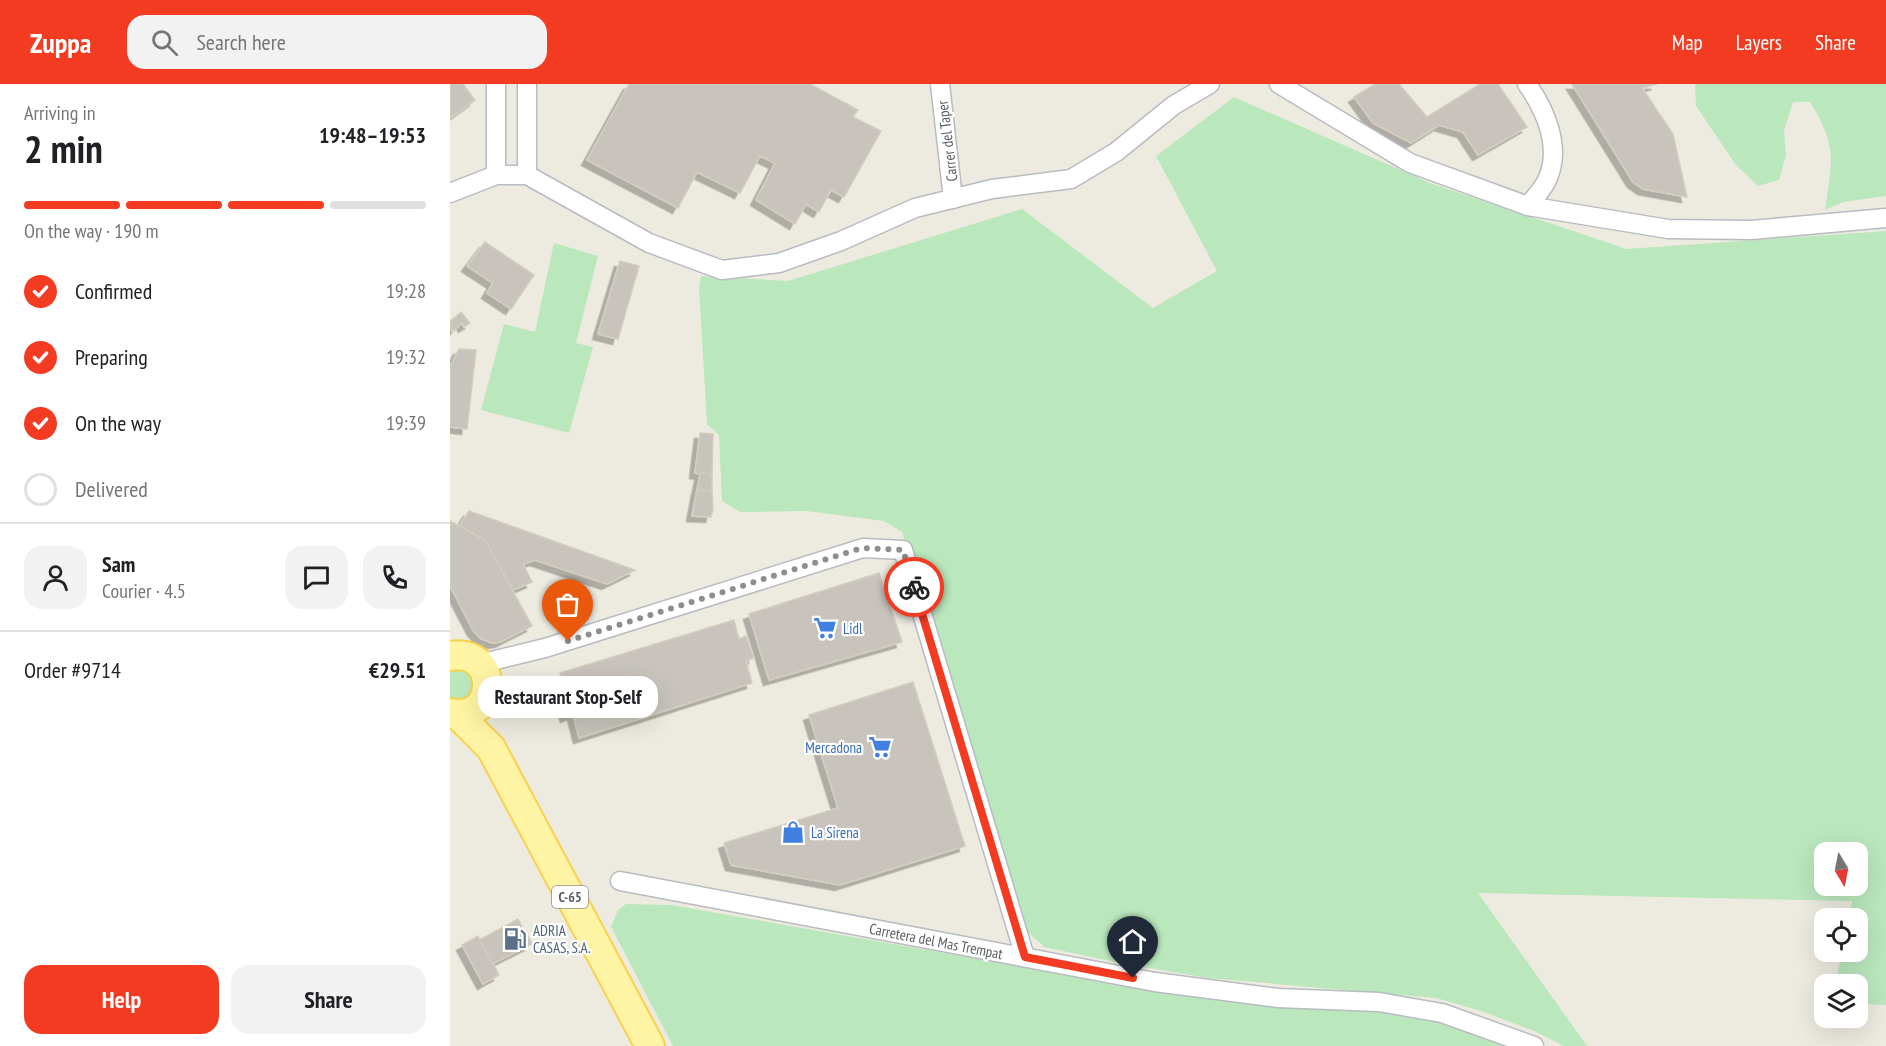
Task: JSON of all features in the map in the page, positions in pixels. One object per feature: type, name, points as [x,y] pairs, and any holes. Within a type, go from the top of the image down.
[{"type":"main road","points":[[454,714],[469,712],[467,668]]},
{"type":"main road","name":"C-65","points":[[467,668],[491,748],[650,1046]]},
{"type":"main road","name":"C-65","points":[[454,714],[491,748]]},
{"type":"street","points":[[496,84],[496,175]]},
{"type":"street","points":[[527,84],[527,175]]},
{"type":"street","name":"Carrer del Taper","points":[[940,84],[953,199]]},
{"type":"street","points":[[450,193],[496,175],[527,175],[649,243],[723,270],[779,263],[841,241],[915,208],[992,189],[1071,179],[1116,152],[1174,105],[1210,84]]},
{"type":"street","points":[[1279,84],[1410,163],[1528,206],[1668,229],[1763,230],[1886,218]]},
{"type":"street","points":[[1527,84],[1537,98],[1554,144],[1547,180],[1528,206]]},
{"type":"street","points":[[467,668],[519,660],[545,648],[862,548],[903,550],[1025,957]]},
{"type":"street","name":"Carretera del Mas Trempat","points":[[620,881],[1166,984],[1278,998],[1379,1002],[1442,1012],[1534,1046]]},
{"type":"green space","points":[[1695,84],[1886,84],[1886,196],[1843,202],[1825,210],[1831,154],[1825,131],[1810,102],[1793,102],[1784,131],[1786,155],[1779,180],[1758,186],[1736,165],[1696,106]]},
{"type":"green space","points":[[1234,97],[1430,183],[1627,249],[1886,231],[1886,1005],[1868,1004],[1868,974],[1837,974],[1840,962],[1868,962],[1868,908],[1851,908],[1852,901],[1478,893],[1587,1046],[1564,1046],[1534,1031],[1481,1011],[1436,998],[1208,978],[1044,947],[1027,931],[902,532],[884,521],[807,511],[740,512],[722,501],[719,435],[707,424],[699,287],[701,276],[788,281],[1022,209],[1153,308],[1217,271],[1156,156]]},
{"type":"green space","points":[[554,243],[598,256],[576,343],[593,347],[569,433],[481,410],[504,324],[535,332]]},
{"type":"green space","points":[[450,669],[468,670],[475,681],[471,697],[450,701]]},
{"type":"green space","points":[[626,904],[672,905],[1131,986],[1452,1018],[1524,1046],[673,1046],[611,927],[618,910]]},
{"type":"building","points":[[450,84],[463,84],[475,100],[450,118]]},
{"type":"building","points":[[629,84],[810,84],[858,110],[853,117],[881,131],[844,197],[831,190],[819,212],[806,204],[795,224],[756,200],[775,163],[760,156],[740,193],[697,172],[678,208],[587,160]]},
{"type":"building","points":[[1375,84],[1399,84],[1427,117],[1480,84],[1498,84],[1527,127],[1478,155],[1463,132],[1439,125],[1411,143],[1373,123],[1354,97]]},
{"type":"building","points":[[1572,84],[1657,84],[1642,88],[1673,134],[1687,197],[1643,189],[1633,182]]},
{"type":"building","points":[[485,242],[534,275],[511,309],[487,293],[493,283],[467,266]]},
{"type":"building","points":[[620,261],[639,266],[618,339],[598,334]]},
{"type":"building","points":[[461,312],[470,323],[464,327],[462,323],[452,332],[450,322]]},
{"type":"building","points":[[459,349],[476,350],[467,429],[450,427],[450,367]]},
{"type":"building","points":[[700,433],[713,434],[712,475],[695,473]]},
{"type":"building","points":[[701,472],[712,475],[712,492],[697,490]]},
{"type":"building","points":[[697,490],[712,492],[711,517],[692,516]]},
{"type":"building","points":[[469,511],[635,570],[607,584],[535,560],[523,564],[532,582],[513,590],[485,540],[459,526]]},
{"type":"building","points":[[450,521],[485,540],[532,626],[500,642],[492,643],[480,638],[473,630],[450,586]]},
{"type":"building","name":"Lidl","points":[[879,573],[902,642],[769,680],[749,614]]},
{"type":"building","points":[[734,620],[739,639],[746,636],[754,658],[746,661],[752,683],[579,738],[573,714],[566,717],[557,689],[564,687],[560,673]]},
{"type":"building","points":[[913,682],[965,846],[840,885],[731,865],[724,843],[838,808],[809,715]]},
{"type":"building","points":[[518,919],[532,944],[492,964],[479,940]]},
{"type":"building","points":[[478,936],[499,975],[483,984],[462,945]]},
{"type":"way so far","points":[[568,641],[862,548],[903,550],[914,587]]},
{"type":"place","name":"Lidl","points":[[825,628]]},
{"type":"place","name":"Restaurant Stop-Self","points":[[568,641]]},
{"type":"place","name":"Mercadona","points":[[880,747]]},
{"type":"place","name":"La Sirena","points":[[793,832]]},
{"type":"place","name":"ADRIA CASAS, S.A.","points":[[515,939]]},
{"type":"route","points":[[914,587],[1025,957],[1133,978]]}]
